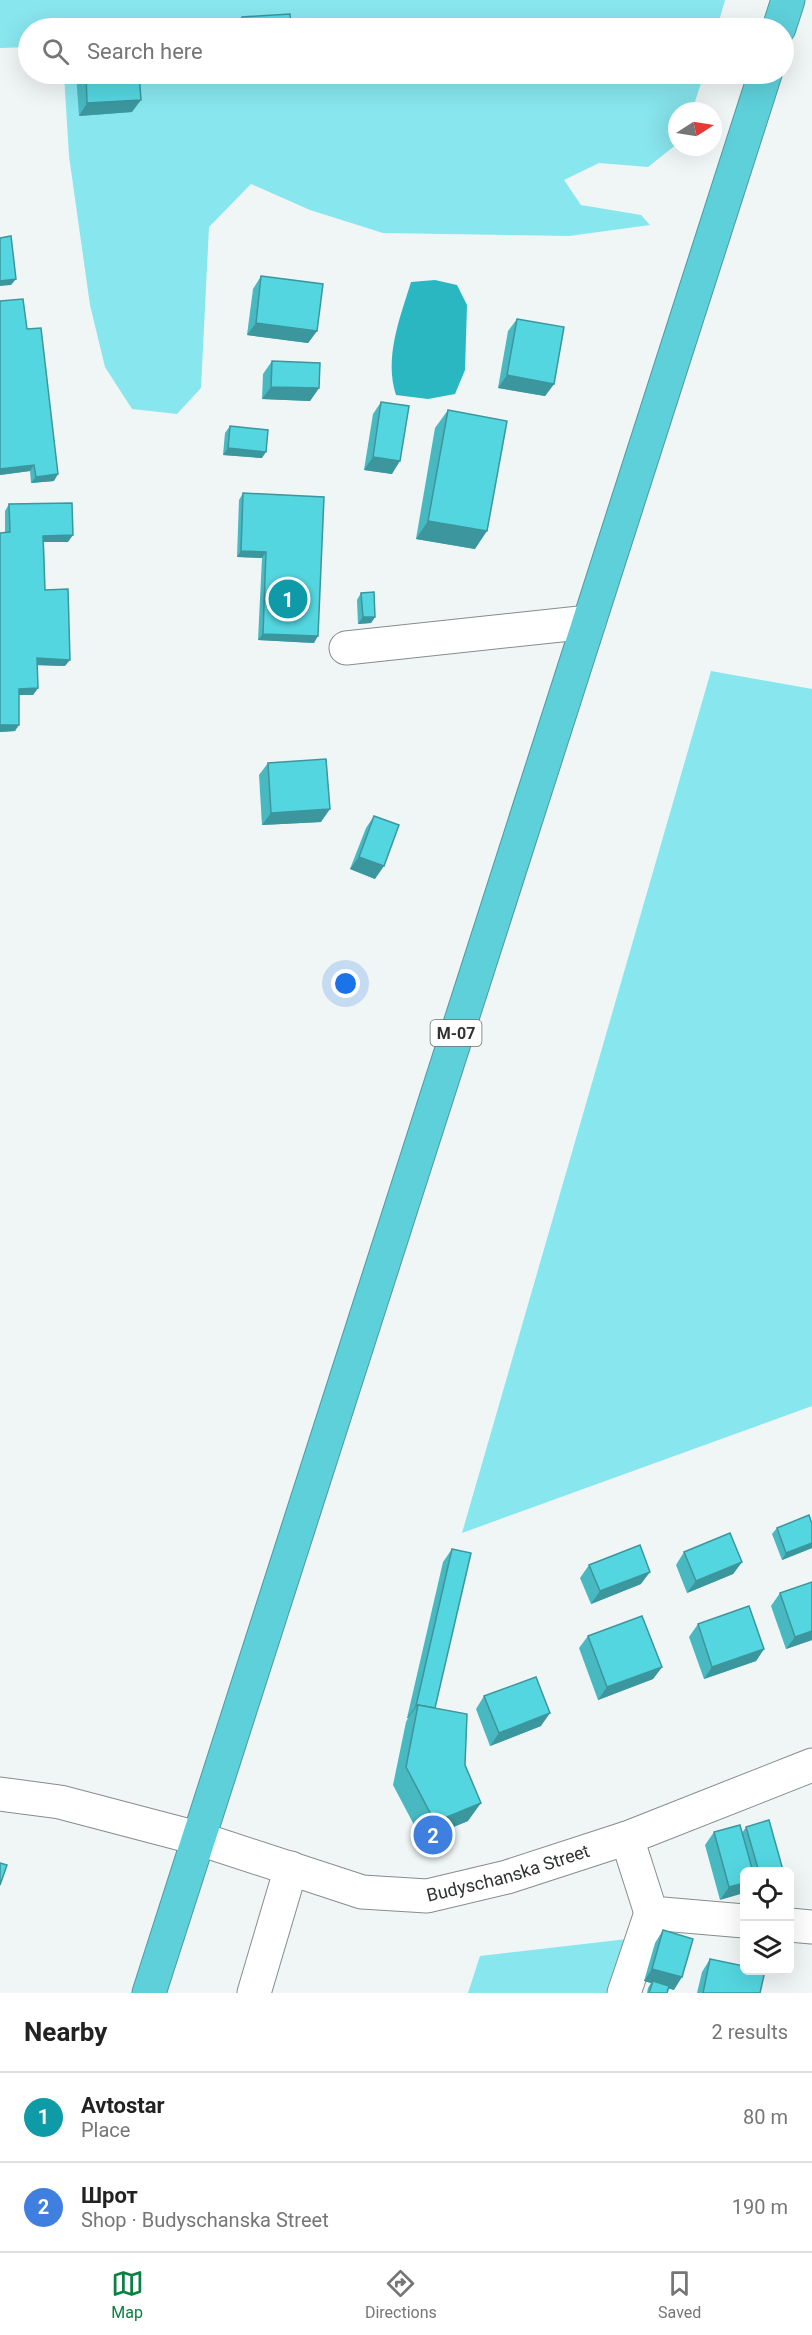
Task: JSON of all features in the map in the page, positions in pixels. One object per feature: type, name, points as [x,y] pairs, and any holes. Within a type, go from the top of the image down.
[{"type":"highway","points":[[782,18],[788,0]]},
{"type":"highway","name":"М-07","points":[[149,1993],[762,84]]},
{"type":"street","points":[[346,648],[589,622]]},
{"type":"street","name":"Budyschanska Street","points":[[0,1794],[60,1802],[197,1838],[362,1892],[427,1896],[507,1877],[627,1838],[812,1765]]},
{"type":"street","points":[[624,1993],[651,1913],[627,1838]]},
{"type":"street","points":[[254,1993],[291,1868]]},
{"type":"street","points":[[651,1913],[740,1921]]},
{"type":"street","points":[[794,1925],[812,1926]]},
{"type":"shaded area","points":[[0,0],[725,0],[720,18],[18,18],[18,47],[0,48]]},
{"type":"shaded area","points":[[65,84],[701,84],[695,102],[668,102],[668,151],[648,167],[599,163],[564,180],[581,205],[641,215],[650,225],[569,236],[383,233],[310,210],[251,184],[209,227],[201,388],[177,414],[132,409],[105,367],[90,305],[69,156]]},
{"type":"shaded area","points":[[435,280],[457,285],[467,305],[465,370],[455,394],[428,399],[396,395],[393,381],[393,352],[398,324],[411,282]]},
{"type":"shaded area","points":[[711,671],[812,689],[812,1406],[462,1533]]},
{"type":"shaded area","points":[[636,1938],[618,1993],[468,1993],[480,1956]]},
{"type":"building","points":[[290,14],[290,18],[242,18]]},
{"type":"building","points":[[86,84],[140,84],[141,100],[87,103]]},
{"type":"building","points":[[11,236],[16,279],[0,281],[0,238]]},
{"type":"building","points":[[261,276],[323,284],[317,331],[256,323]]},
{"type":"building","points":[[23,299],[27,329],[41,328],[58,474],[36,477],[34,465],[0,469],[0,301]]},
{"type":"building","points":[[517,319],[564,327],[554,384],[507,375]]},
{"type":"building","points":[[272,361],[320,363],[319,388],[271,387]]},
{"type":"building","points":[[381,402],[409,406],[400,461],[373,457]]},
{"type":"building","points":[[448,410],[507,421],[487,531],[428,521]]},
{"type":"building","points":[[230,426],[268,430],[266,452],[228,448]]},
{"type":"building","points":[[243,493],[324,497],[318,636],[263,634],[266,552],[241,551]]},
{"type":"building","points":[[72,503],[73,535],[43,536],[45,590],[68,589],[70,660],[37,658],[38,688],[19,689],[19,725],[0,725],[0,533],[10,532],[9,504]]},
{"type":"building","points":[[374,592],[375,617],[363,617],[361,593]]},
{"type":"building","points":[[326,759],[330,809],[271,813],[268,763]]},
{"type":"building","points":[[374,816],[399,825],[384,866],[359,857]]},
{"type":"building","points":[[809,1515],[812,1524],[812,1543],[786,1553],[777,1528]]},
{"type":"building","points":[[730,1533],[742,1562],[696,1581],[684,1552]]},
{"type":"building","points":[[640,1545],[650,1572],[600,1591],[589,1565]]},
{"type":"building","points":[[452,1549],[471,1553],[435,1708],[416,1706]]},
{"type":"building","points":[[812,1582],[812,1631],[795,1637],[780,1593]]},
{"type":"building","points":[[749,1606],[764,1649],[712,1667],[698,1624]]},
{"type":"building","points":[[642,1616],[662,1667],[607,1687],[588,1636]]},
{"type":"building","points":[[536,1677],[550,1713],[499,1733],[484,1696]]},
{"type":"building","points":[[418,1705],[467,1714],[465,1765],[481,1803],[435,1822],[406,1767]]},
{"type":"building","points":[[769,1820],[782,1867],[758,1867],[746,1827]]},
{"type":"building","points":[[740,1825],[752,1867],[740,1867],[740,1884],[729,1887],[714,1832]]},
{"type":"building","points":[[0,1863],[7,1865],[0,1885]]},
{"type":"building","points":[[663,1930],[693,1939],[682,1977],[652,1969]]},
{"type":"building","points":[[710,1959],[740,1965],[740,1975],[764,1975],[760,1993],[703,1993]]},
{"type":"building","points":[[653,1981],[669,1986],[667,1993],[649,1993]]},
{"type":"place","name":"Avtostar","points":[[288,599]]},
{"type":"place","name":"Шрот","points":[[433,1835]]}]
